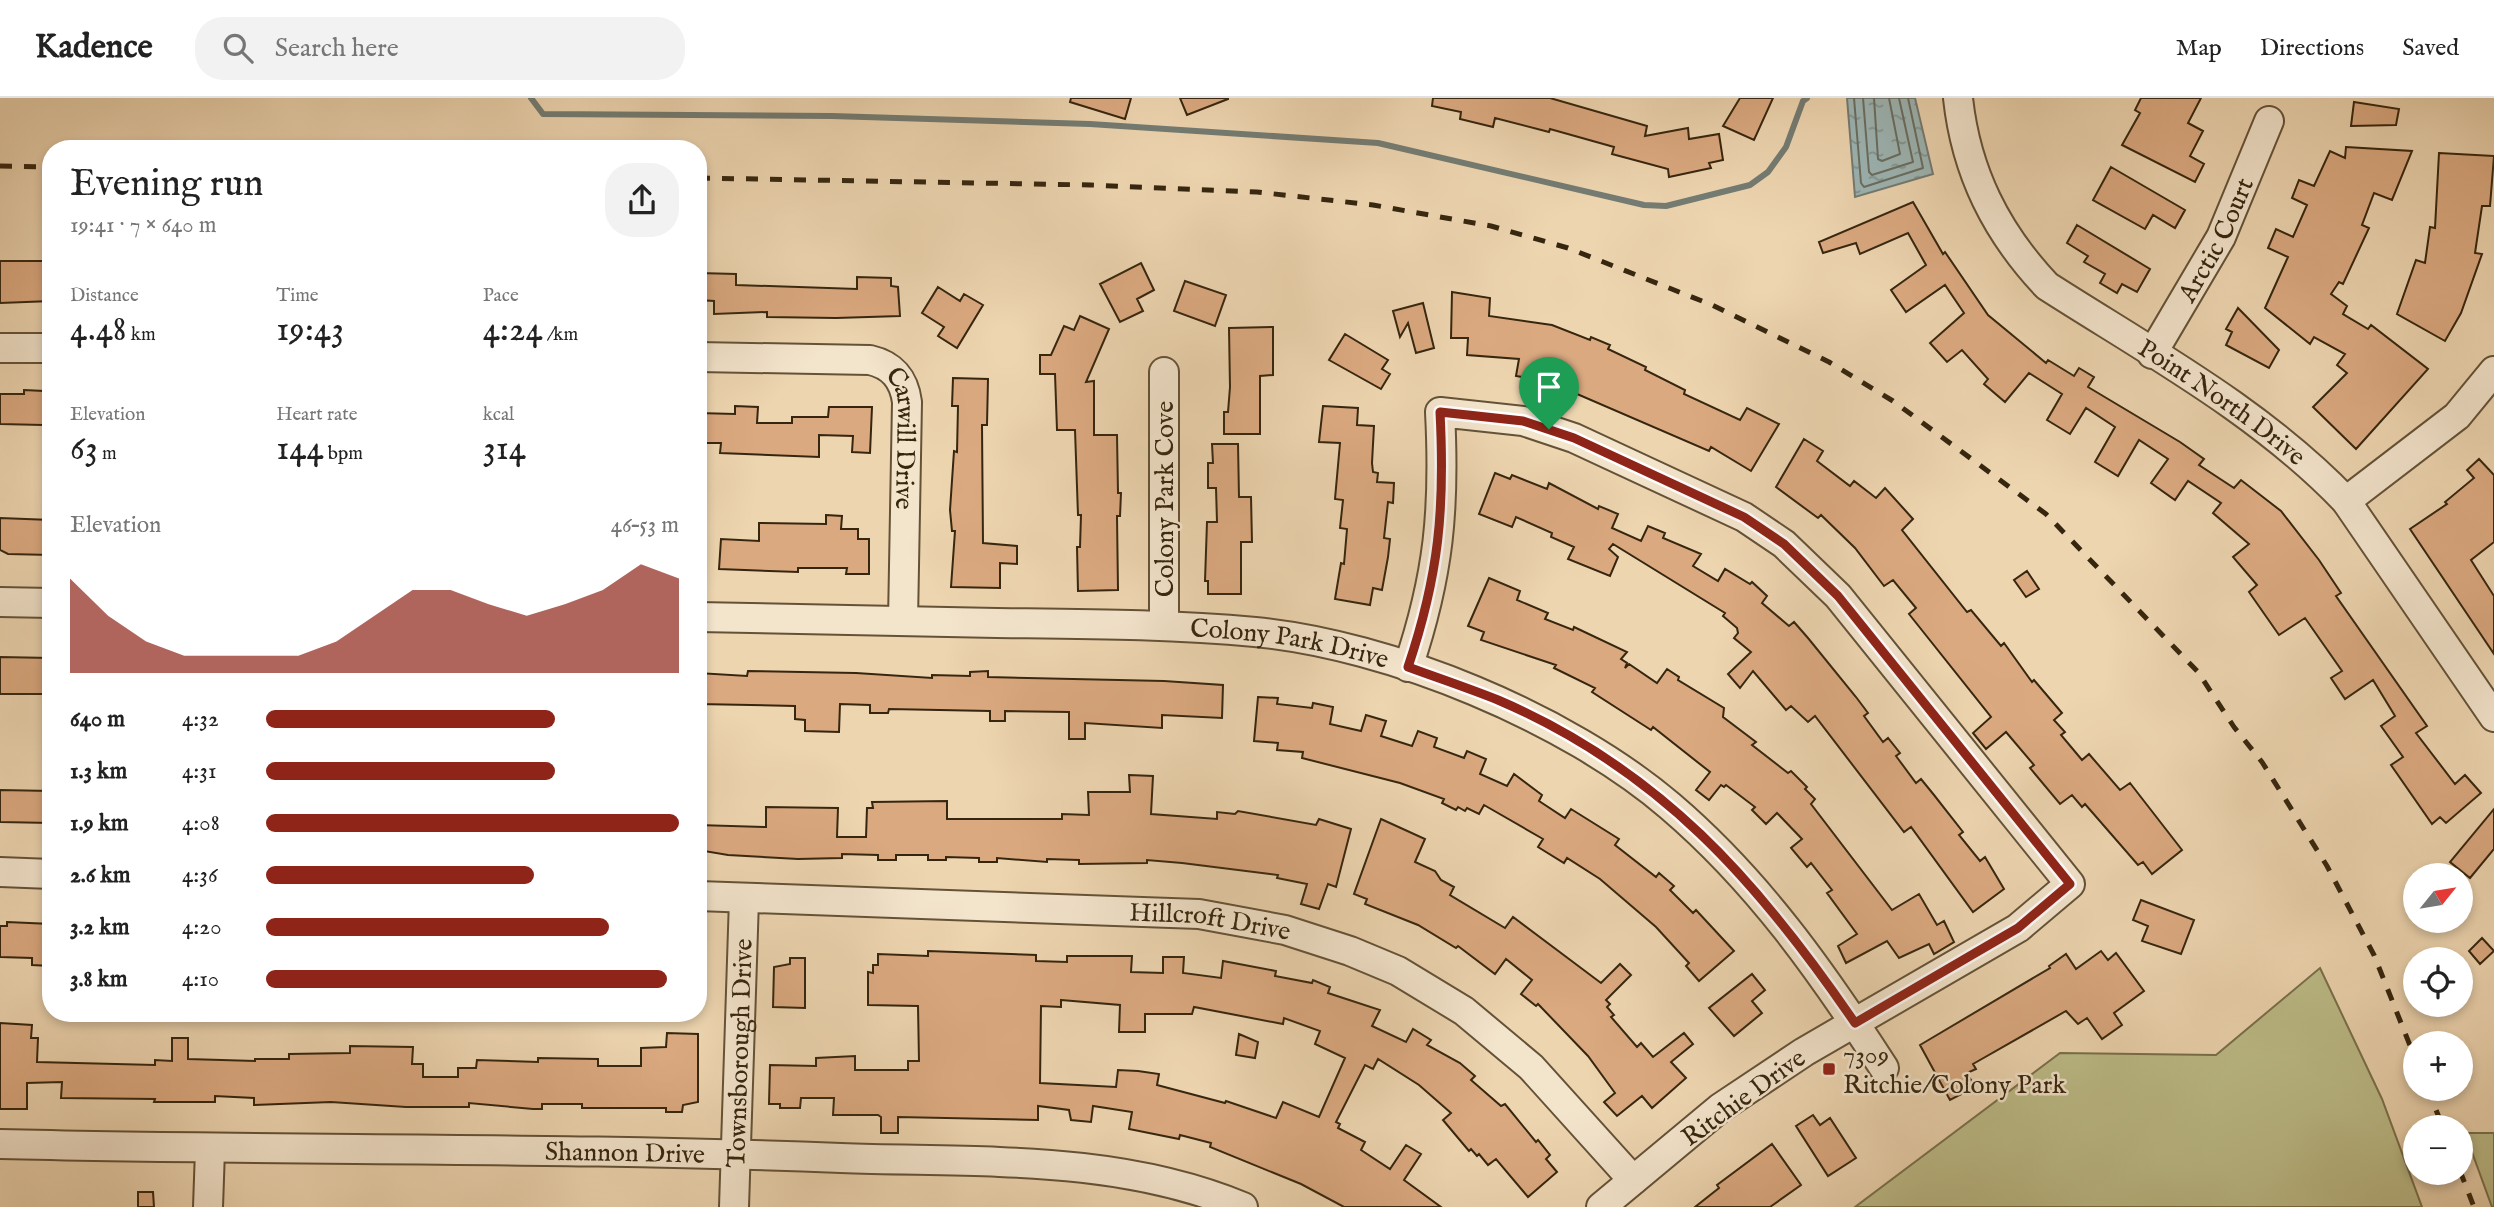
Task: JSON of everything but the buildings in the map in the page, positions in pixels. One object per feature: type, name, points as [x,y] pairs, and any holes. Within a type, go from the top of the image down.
[{"type":"street","name":"Point North Drive","points":[[1958,98],[1971,169],[1991,213],[2019,256],[2047,286],[2270,431],[2316,469],[2346,501],[2492,711]]},
{"type":"street","name":"Arctic Court","points":[[2152,354],[2221,237],[2269,121]]},
{"type":"street","points":[[0,348],[42,348]]},
{"type":"street","name":"Carwill Drive","points":[[707,357],[870,360],[894,372],[905,391],[906,402],[902,621]]},
{"type":"street","points":[[2346,501],[2457,416],[2494,371]]},
{"type":"street","name":"Colony Park Cove","points":[[1164,372],[1164,626]]},
{"type":"street","name":"Ritchie Drive","points":[[1408,667],[1423,624],[1437,558],[1443,464],[1440,412],[1523,421],[1574,438],[1744,517],[1784,544],[1838,596],[2070,884],[2018,928],[1804,1052],[1720,1108],[1601,1207]]},
{"type":"street","points":[[0,602],[42,603]]},
{"type":"street","name":"Colony Park Drive","points":[[707,617],[1164,626],[1259,632],[1344,649],[1408,667],[1497,700],[1560,731],[1619,767],[1669,805],[1752,886],[1798,941],[1884,1068]]},
{"type":"street","points":[[0,872],[42,874]]},
{"type":"street","name":"Hillcroft Drive","points":[[707,897],[1199,914],[1285,930],[1350,951],[1398,971],[1464,1011],[1531,1067],[1633,1180]]},
{"type":"street","name":"Townsborough Drive","points":[[734,1207],[744,899]]},
{"type":"street","name":"Shannon Drive","points":[[0,1144],[210,1150],[735,1154],[1097,1168],[1157,1178],[1243,1207]]},
{"type":"street","points":[[208,1207],[210,1150]]},
{"type":"green space","points":[[2320,968],[2382,1099],[2403,1156],[2403,1185],[2414,1185],[2422,1207],[1855,1207],[2060,1053],[2216,1055]]},
{"type":"green space","points":[[2473,1133],[2494,1133],[2492,1207],[2473,1155]]},
{"type":"water","points":[[1847,98],[1915,98],[1933,174],[1855,197]]},
{"type":"waterway","points":[[531,98],[543,114],[832,116],[1090,124],[1378,143],[1644,205],[1666,206],[1750,185],[1768,172],[1786,147],[1803,101],[1807,98]]},
{"type":"railway","points":[[0,166],[42,167]]},
{"type":"railway","points":[[707,178],[1091,185],[1257,192],[1373,205],[1491,226],[1568,248],[1712,305],[1829,362],[1893,401],[2046,514],[2198,672],[2234,727],[2262,762],[2327,866],[2374,955],[2404,1031]]},
{"type":"railway","points":[[2432,1101],[2438,1115]]},
{"type":"railway","points":[[2465,1185],[2474,1207]]},
{"type":"place","name":"7309 Ritchie/Colony Park","points":[[1829,1069]]},
{"type":"route","points":[[1440,412],[1523,421],[1549,429],[1661,476],[1744,517],[1784,544],[1838,596],[2070,884],[2018,928],[1855,1023],[1798,941],[1752,886],[1708,840],[1669,805],[1619,767],[1560,731],[1497,700],[1408,667],[1423,624],[1437,558],[1443,464],[1440,412]]}]
